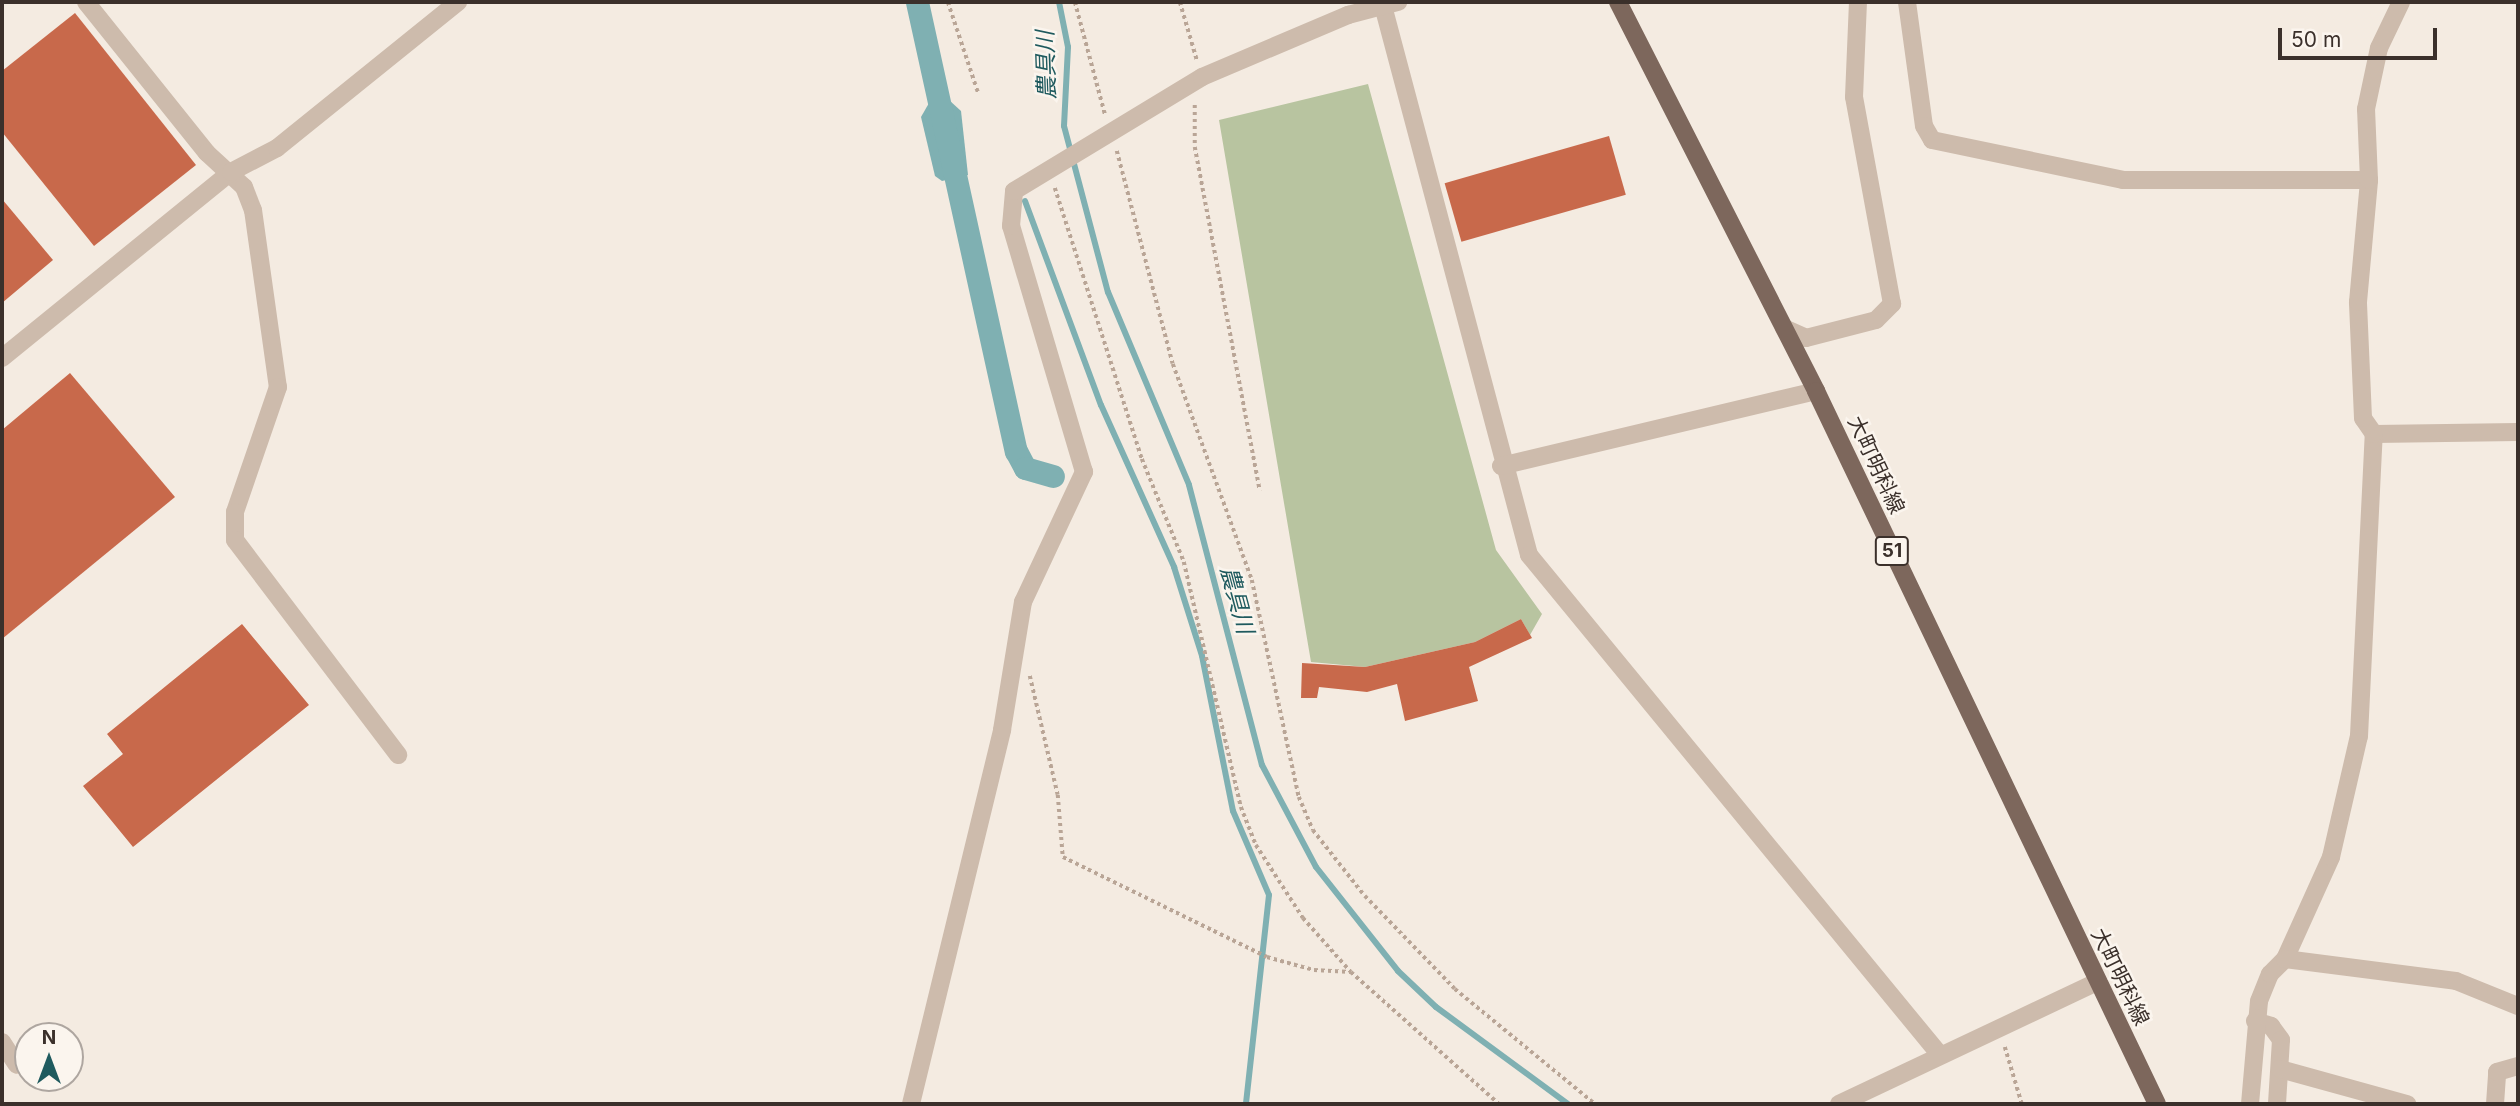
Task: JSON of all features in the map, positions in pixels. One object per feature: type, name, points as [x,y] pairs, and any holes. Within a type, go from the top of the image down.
[{"type":"main road","name":"大町明科線","points":[[1618,2],[1816,391],[2157,1104]]},
{"type":"street","points":[[86,2],[207,153],[230,172],[253,209],[278,373],[234,512],[234,540],[398,755]]},
{"type":"street","points":[[2,358],[230,172],[277,148],[458,2]]},
{"type":"street","points":[[1784,328],[1807,338],[1876,320],[1892,304],[1854,97],[1858,2]]},
{"type":"street","points":[[1907,2],[1923,126],[1932,139],[2123,180],[2369,180]]},
{"type":"street","points":[[2250,1104],[2255,1021],[2270,974],[2285,959],[2330,857],[2352,780],[2374,434],[2363,418],[2358,302],[2369,180],[2366,109],[2379,48],[2401,2]]},
{"type":"street","points":[[911,1104],[1002,730],[1015,643],[1036,571],[1071,510],[1084,472],[1008,206],[1026,180],[1053,168],[1202,77],[1388,3],[1517,527],[1540,571],[1940,1055]]},
{"type":"street","points":[[1501,466],[1816,391]]},
{"type":"street","points":[[2374,434],[2518,432]]},
{"type":"street","points":[[2285,959],[2456,981],[2518,1006]]},
{"type":"street","points":[[1839,1104],[2097,982]]},
{"type":"street","points":[[2255,1021],[2281,1040],[2277,1104]]},
{"type":"street","points":[[2,1042],[14,1059]]},
{"type":"street","points":[[2495,1104],[2497,1072],[2518,1066]]},
{"type":"street","points":[[2280,1069],[2407,1104]]},
{"type":"path","points":[[948,2],[978,92]]},
{"type":"path","points":[[1075,2],[1096,94],[1173,364],[1252,580],[1299,797],[1313,830],[1365,896],[1455,989],[1595,1104]]},
{"type":"path","points":[[1180,2],[1202,77],[1194,109],[1195,147],[1260,491]]},
{"type":"path","points":[[1053,168],[1142,459],[1184,562],[1241,807],[1272,875],[1351,972],[1499,1104]]},
{"type":"path","points":[[1015,643],[1046,730],[1063,858],[1267,957],[1314,970],[1351,972]]},
{"type":"path","points":[[2000,1028],[2022,1104]]},
{"type":"green space","points":[[1368,84],[1496,550],[1542,614],[1530,635],[1521,619],[1475,642],[1365,667],[1311,662],[1219,120]]},
{"type":"water","points":[[937,89],[961,111],[968,175],[942,181],[935,176],[921,117]]},
{"type":"building","points":[[75,13],[196,165],[94,246],[2,132],[2,71]]},
{"type":"building","points":[[1609,136],[1626,195],[1461,242],[1445,183]]},
{"type":"building","points":[[2,199],[53,260],[2,303]]},
{"type":"building","points":[[70,373],[175,497],[2,639],[2,430]]},
{"type":"building","points":[[1521,619],[1532,638],[1469,667],[1478,701],[1405,721],[1397,684],[1367,692],[1319,687],[1317,698],[1301,698],[1302,663],[1365,667],[1475,642]]},
{"type":"building","points":[[242,624],[309,705],[133,847],[83,786],[123,754],[107,734]]},
{"type":"waterway","points":[[917,2],[1016,451],[1025,468],[1053,476]]},
{"type":"waterway","name":"農具川","points":[[1059,2],[1068,47],[1064,126],[1108,292],[1189,485],[1262,765],[1316,867],[1398,971],[1436,1007],[1568,1104]]},
{"type":"waterway","points":[[1025,201],[1101,405],[1174,567],[1202,656],[1233,811],[1269,895],[1246,1104]]}]
